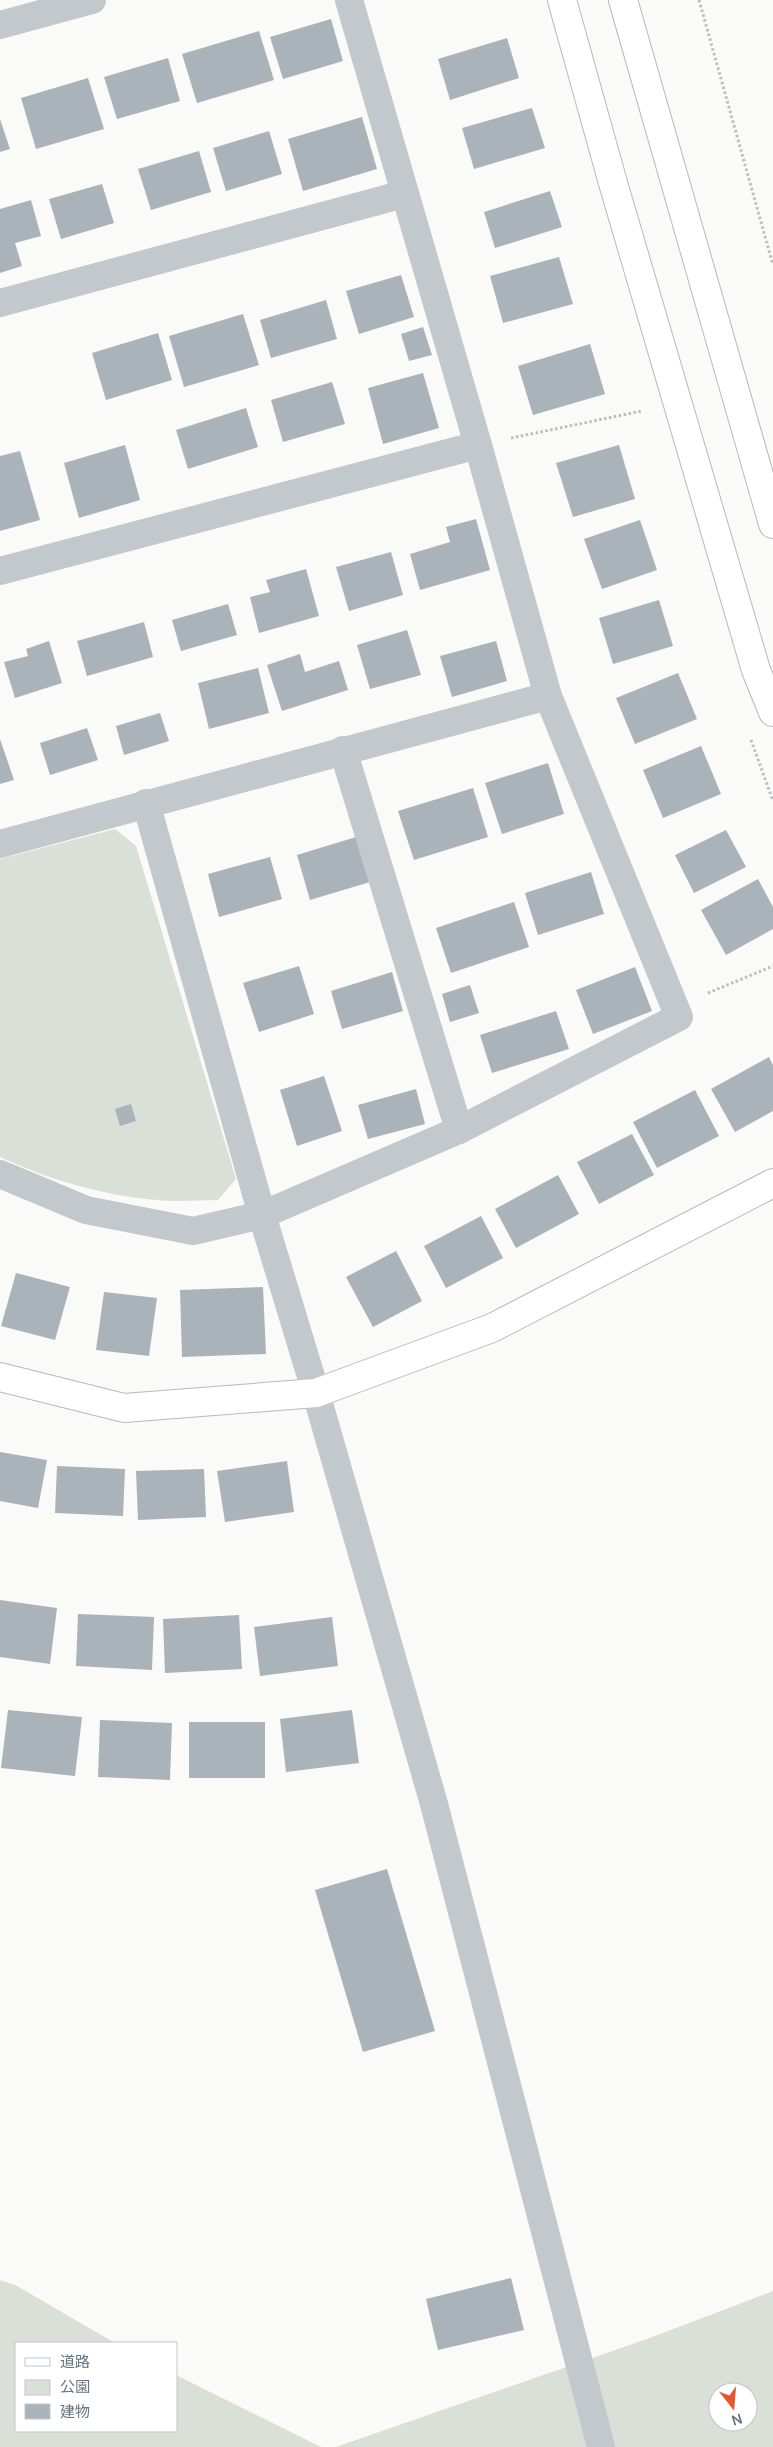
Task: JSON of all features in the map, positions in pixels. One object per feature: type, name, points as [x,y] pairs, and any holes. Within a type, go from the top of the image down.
[{"type":"street","points":[[0,25],[92,0]]},
{"type":"street","points":[[0,1174],[86,1210],[193,1231],[262,1215],[459,1130],[679,1017],[548,696],[478,445],[348,0]]},
{"type":"street","points":[[562,0],[613,183],[754,660],[773,712]]},
{"type":"street","points":[[623,0],[773,524]]},
{"type":"street","points":[[0,303],[404,194]]},
{"type":"street","points":[[0,571],[478,445]]},
{"type":"street","points":[[0,844],[146,803],[548,696]]},
{"type":"street","points":[[343,750],[459,1130]]},
{"type":"street","points":[[146,803],[262,1215],[316,1393],[434,1804],[601,2447]]},
{"type":"street","points":[[0,1377],[124,1408],[316,1393],[492,1328],[773,1183]]},
{"type":"path","points":[[699,0],[773,265]]},
{"type":"path","points":[[478,445],[648,410]]},
{"type":"path","points":[[675,1007],[773,966]]},
{"type":"green space","points":[[115,829],[136,846],[236,1179],[218,1200],[164,1201],[115,1194],[76,1185],[38,1173],[0,1157],[0,859]]},
{"type":"green space","points":[[0,2280],[17,2286],[113,2342],[15,2342],[15,2432],[178,2432],[178,2376],[321,2447],[0,2447]]},
{"type":"green space","points":[[773,2291],[773,2447],[336,2447],[647,2339]]},
{"type":"building","points":[[331,19],[343,61],[283,79],[270,37]]},
{"type":"building","points":[[259,31],[274,80],[197,103],[182,54]]},
{"type":"building","points":[[507,38],[519,78],[450,100],[438,59]]},
{"type":"building","points":[[168,58],[180,101],[117,119],[104,77]]},
{"type":"building","points":[[88,78],[104,129],[36,149],[21,98]]},
{"type":"building","points":[[532,108],[545,148],[474,169],[462,128]]},
{"type":"building","points":[[362,117],[377,169],[303,191],[288,139]]},
{"type":"building","points":[[0,119],[10,149],[0,152]]},
{"type":"building","points":[[269,131],[282,174],[226,191],[213,148]]},
{"type":"building","points":[[199,151],[211,192],[151,210],[138,169]]},
{"type":"building","points":[[102,184],[114,223],[61,239],[49,199]]},
{"type":"building","points":[[550,191],[562,227],[495,248],[484,212]]},
{"type":"building","points":[[31,200],[41,236],[15,243],[22,266],[0,273],[0,209]]},
{"type":"building","points":[[559,257],[573,304],[503,323],[490,276]]},
{"type":"building","points":[[401,275],[414,317],[359,334],[346,291]]},
{"type":"building","points":[[326,300],[337,339],[271,358],[260,320]]},
{"type":"building","points":[[243,314],[259,365],[184,387],[169,336]]},
{"type":"building","points":[[423,327],[432,355],[409,361],[401,334]]},
{"type":"building","points":[[158,333],[172,380],[106,400],[92,353]]},
{"type":"building","points":[[590,344],[605,394],[533,415],[518,366]]},
{"type":"building","points":[[423,373],[439,428],[383,444],[368,388]]},
{"type":"building","points":[[332,382],[345,424],[283,442],[271,400]]},
{"type":"building","points":[[246,408],[258,447],[188,469],[176,430]]},
{"type":"building","points":[[125,445],[140,500],[79,518],[64,463]]},
{"type":"building","points":[[619,445],[635,499],[573,517],[556,463]]},
{"type":"building","points":[[20,451],[40,520],[0,531],[0,456]]},
{"type":"building","points":[[476,519],[490,570],[420,590],[410,554],[450,542],[446,527]]},
{"type":"building","points":[[640,520],[657,570],[602,589],[584,539]]},
{"type":"building","points":[[391,552],[403,595],[349,611],[336,567]]},
{"type":"building","points":[[306,569],[319,616],[259,633],[250,597],[270,592],[266,580]]},
{"type":"building","points":[[659,600],[673,646],[613,664],[599,618]]},
{"type":"building","points":[[228,604],[237,635],[181,651],[172,620]]},
{"type":"building","points":[[144,622],[153,657],[87,676],[77,641]]},
{"type":"building","points":[[407,630],[421,675],[370,689],[357,645]]},
{"type":"building","points":[[49,641],[62,683],[15,698],[4,662],[28,656],[26,649]]},
{"type":"building","points":[[496,641],[507,681],[452,697],[440,656]]},
{"type":"building","points":[[300,654],[305,672],[339,661],[348,690],[282,711],[267,665]]},
{"type":"building","points":[[258,668],[269,713],[209,729],[198,683]]},
{"type":"building","points":[[678,673],[697,719],[635,744],[616,698]]},
{"type":"building","points":[[160,713],[169,741],[124,755],[116,726]]},
{"type":"building","points":[[87,728],[98,760],[50,775],[40,743]]},
{"type":"building","points":[[0,739],[14,780],[0,784]]},
{"type":"building","points":[[701,746],[721,794],[663,818],[643,770]]},
{"type":"building","points":[[548,763],[564,814],[502,834],[485,783]]},
{"type":"building","points":[[473,788],[488,837],[414,860],[398,811]]},
{"type":"building","points":[[726,830],[746,867],[694,893],[675,855]]},
{"type":"building","points":[[356,837],[370,882],[310,900],[297,855]]},
{"type":"building","points":[[270,857],[282,899],[219,917],[208,874]]},
{"type":"building","points":[[591,872],[604,914],[538,935],[525,893]]},
{"type":"building","points":[[758,879],[773,907],[773,929],[726,955],[701,910]]},
{"type":"building","points":[[514,902],[529,947],[451,973],[436,928]]},
{"type":"building","points":[[299,966],[314,1014],[259,1032],[243,983]]},
{"type":"building","points":[[635,967],[652,1011],[593,1034],[576,990]]},
{"type":"building","points":[[392,972],[403,1011],[342,1029],[331,991]]},
{"type":"building","points":[[470,985],[479,1013],[450,1022],[442,994]]},
{"type":"building","points":[[556,1011],[569,1049],[492,1073],[480,1035]]},
{"type":"building","points":[[769,1057],[773,1065],[773,1111],[735,1132],[711,1089]]},
{"type":"building","points":[[324,1076],[342,1131],[297,1146],[280,1090]]},
{"type":"building","points":[[416,1089],[425,1124],[368,1139],[358,1105]]},
{"type":"building","points":[[695,1090],[719,1136],[657,1168],[633,1122]]},
{"type":"building","points":[[131,1104],[136,1121],[120,1126],[115,1109]]},
{"type":"building","points":[[632,1134],[654,1175],[599,1204],[577,1162]]},
{"type":"building","points":[[558,1175],[579,1214],[516,1248],[495,1209]]},
{"type":"building","points":[[481,1216],[503,1258],[446,1288],[424,1246]]},
{"type":"building","points":[[396,1251],[422,1301],[373,1327],[346,1277]]},
{"type":"building","points":[[16,1273],[70,1287],[55,1340],[1,1326]]},
{"type":"building","points":[[263,1287],[266,1354],[182,1357],[180,1290]]},
{"type":"building","points":[[104,1292],[157,1298],[149,1356],[96,1350]]},
{"type":"building","points":[[0,1452],[47,1460],[38,1508],[0,1501]]},
{"type":"building","points":[[287,1461],[294,1512],[225,1522],[217,1471]]},
{"type":"building","points":[[57,1466],[125,1469],[123,1516],[55,1513]]},
{"type":"building","points":[[204,1469],[206,1517],[138,1520],[136,1471]]},
{"type":"building","points":[[0,1600],[57,1608],[50,1664],[0,1657]]},
{"type":"building","points":[[78,1614],[154,1617],[152,1670],[76,1666]]},
{"type":"building","points":[[239,1615],[242,1669],[165,1673],[163,1619]]},
{"type":"building","points":[[332,1617],[338,1666],[260,1676],[254,1627]]},
{"type":"building","points":[[8,1710],[82,1717],[75,1776],[1,1768]]},
{"type":"building","points":[[352,1710],[359,1763],[286,1772],[280,1719]]},
{"type":"building","points":[[100,1720],[172,1723],[170,1780],[98,1777]]},
{"type":"building","points":[[189,1722],[265,1722],[265,1778],[189,1778]]},
{"type":"building","points":[[387,1869],[435,2031],[363,2052],[315,1890]]},
{"type":"building","points":[[511,2278],[524,2330],[438,2350],[426,2299]]}]
